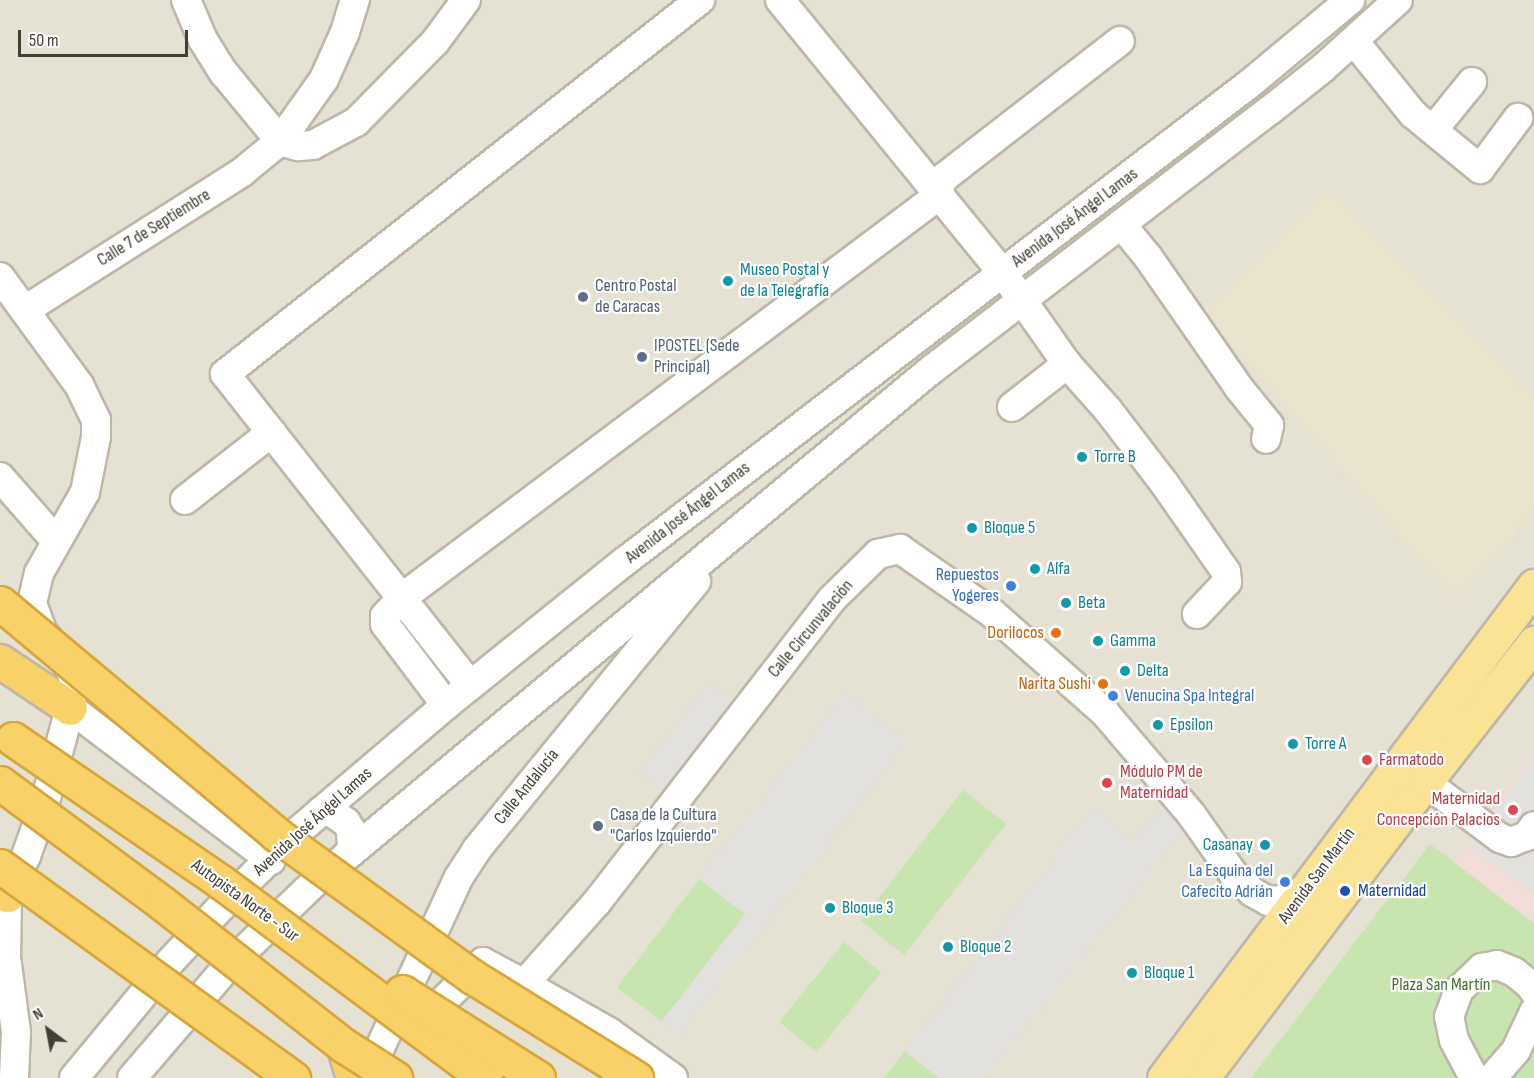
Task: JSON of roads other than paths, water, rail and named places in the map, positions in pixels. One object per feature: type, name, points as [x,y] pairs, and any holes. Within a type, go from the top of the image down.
[{"type":"highway","points":[[0,603],[276,834],[473,977],[636,1078]]},
{"type":"highway","points":[[0,661],[70,708]]},
{"type":"highway","name":"Autopista Norte - Sur","points":[[6,734],[221,882],[485,1078]]},
{"type":"highway","points":[[0,783],[162,903],[343,1045],[372,1076]]},
{"type":"highway","points":[[2,876],[293,1078]]},
{"type":"highway","points":[[221,882],[362,967],[538,1078]]},
{"type":"main road","name":"Avenida San Martín","points":[[1164,1078],[1534,586]]},
{"type":"main road","name":"Avenida San Martín","points":[[1202,1078],[1425,782],[1534,644]]},
{"type":"street","points":[[186,0],[203,40],[225,73],[280,141],[298,146],[313,144],[356,122],[435,42],[466,0]]},
{"type":"street","name":"Calle 7 de Septiembre","points":[[25,310],[241,173],[280,141],[324,79],[345,32],[355,0]]},
{"type":"street","points":[[470,685],[403,597],[225,374],[700,0]]},
{"type":"street","points":[[780,0],[1003,273],[1067,364],[1129,437],[1226,572],[1227,582],[1197,614]]},
{"type":"street","name":"Avenida José Ángel Lamas","points":[[74,1078],[169,963],[221,906],[321,811],[446,705],[624,562],[1248,86],[1350,0]]},
{"type":"street","name":"Avenida José Ángel Lamas","points":[[132,1078],[229,965],[312,884],[931,370],[1269,111],[1354,41],[1398,0]]},
{"type":"street","points":[[446,705],[385,624],[385,616],[403,597],[938,196],[942,179],[1120,41]]},
{"type":"street","points":[[1354,41],[1413,114],[1480,168],[1518,118]]},
{"type":"street","points":[[1433,130],[1473,82]]},
{"type":"street","points":[[1121,225],[1148,257],[1239,388],[1269,425],[1266,439]]},
{"type":"street","points":[[0,277],[79,385],[96,420],[94,457],[84,492],[39,573],[32,603],[42,631],[67,663],[74,679],[70,708],[44,806],[2,876],[6,957],[16,1032],[14,1078]]},
{"type":"street","points":[[1012,407],[1067,364]]},
{"type":"street","points":[[185,500],[272,432]]},
{"type":"street","points":[[0,477],[56,541]]},
{"type":"street","name":"Calle Andalucía","points":[[372,1076],[459,876],[477,849],[738,529]]},
{"type":"street","name":"Calle Circunvalación","points":[[524,984],[597,902],[831,600],[878,554],[900,549],[992,613],[1105,713],[1191,814],[1234,875],[1252,892],[1268,901],[1300,899]]},
{"type":"street","points":[[70,708],[271,860]]},
{"type":"street","points":[[1425,782],[1500,838],[1511,842],[1527,836],[1534,826]]},
{"type":"street","points":[[321,811],[333,813],[346,822],[351,830],[352,851]]},
{"type":"street","points":[[372,1076],[483,962],[609,1032],[673,1078]]},
{"type":"street","points":[[1474,1078],[1454,1040],[1449,1017],[1459,990],[1482,968],[1497,965],[1514,972],[1534,991]]},
{"type":"street","points":[[1492,1078],[1516,1050],[1534,1012]]},
{"type":"place","name":"Museo Postal y de la Telegrafía","points":[[728,281]]},
{"type":"place","name":"Centro Postal de Caracas","points":[[583,297]]},
{"type":"place","name":"IPOSTEL (Sede Principal)","points":[[642,357]]},
{"type":"place","name":"Torre B","points":[[1082,457]]},
{"type":"place","name":"Bloque 5","points":[[972,528]]},
{"type":"place","name":"Alfa","points":[[1035,569]]},
{"type":"place","name":"Repuestos Yogeres","points":[[1011,586]]},
{"type":"place","name":"Beta","points":[[1066,603]]},
{"type":"place","name":"Dorilocos","points":[[1056,633]]},
{"type":"place","name":"Gamma","points":[[1098,641]]},
{"type":"place","name":"Delta","points":[[1125,671]]},
{"type":"place","name":"Narita Sushi","points":[[1103,684]]},
{"type":"place","name":"Venucina Spa Integral","points":[[1113,696]]},
{"type":"place","name":"Epsilon","points":[[1158,725]]},
{"type":"place","name":"Torre A","points":[[1293,744]]},
{"type":"place","name":"Farmatodo","points":[[1367,760]]},
{"type":"place","name":"Módulo PM de Maternidad","points":[[1107,783]]},
{"type":"place","name":"Maternidad Concepción Palacios","points":[[1513,810]]},
{"type":"place","name":"Casa de la Cultura \"Carlos Izquierdo\"","points":[[598,826]]},
{"type":"place","name":"Casanay","points":[[1265,845]]},
{"type":"place","name":"La Esquina del Cafecito Adrián","points":[[1285,882]]},
{"type":"place","name":"Maternidad","points":[[1345,891]]},
{"type":"place","name":"Bloque 3","points":[[830,908]]},
{"type":"place","name":"Bloque 2","points":[[948,947]]},
{"type":"place","name":"Bloque 1","points":[[1132,973]]},
{"type":"park label","name":"Plaza San Martín","points":[[1441,985]]}]
